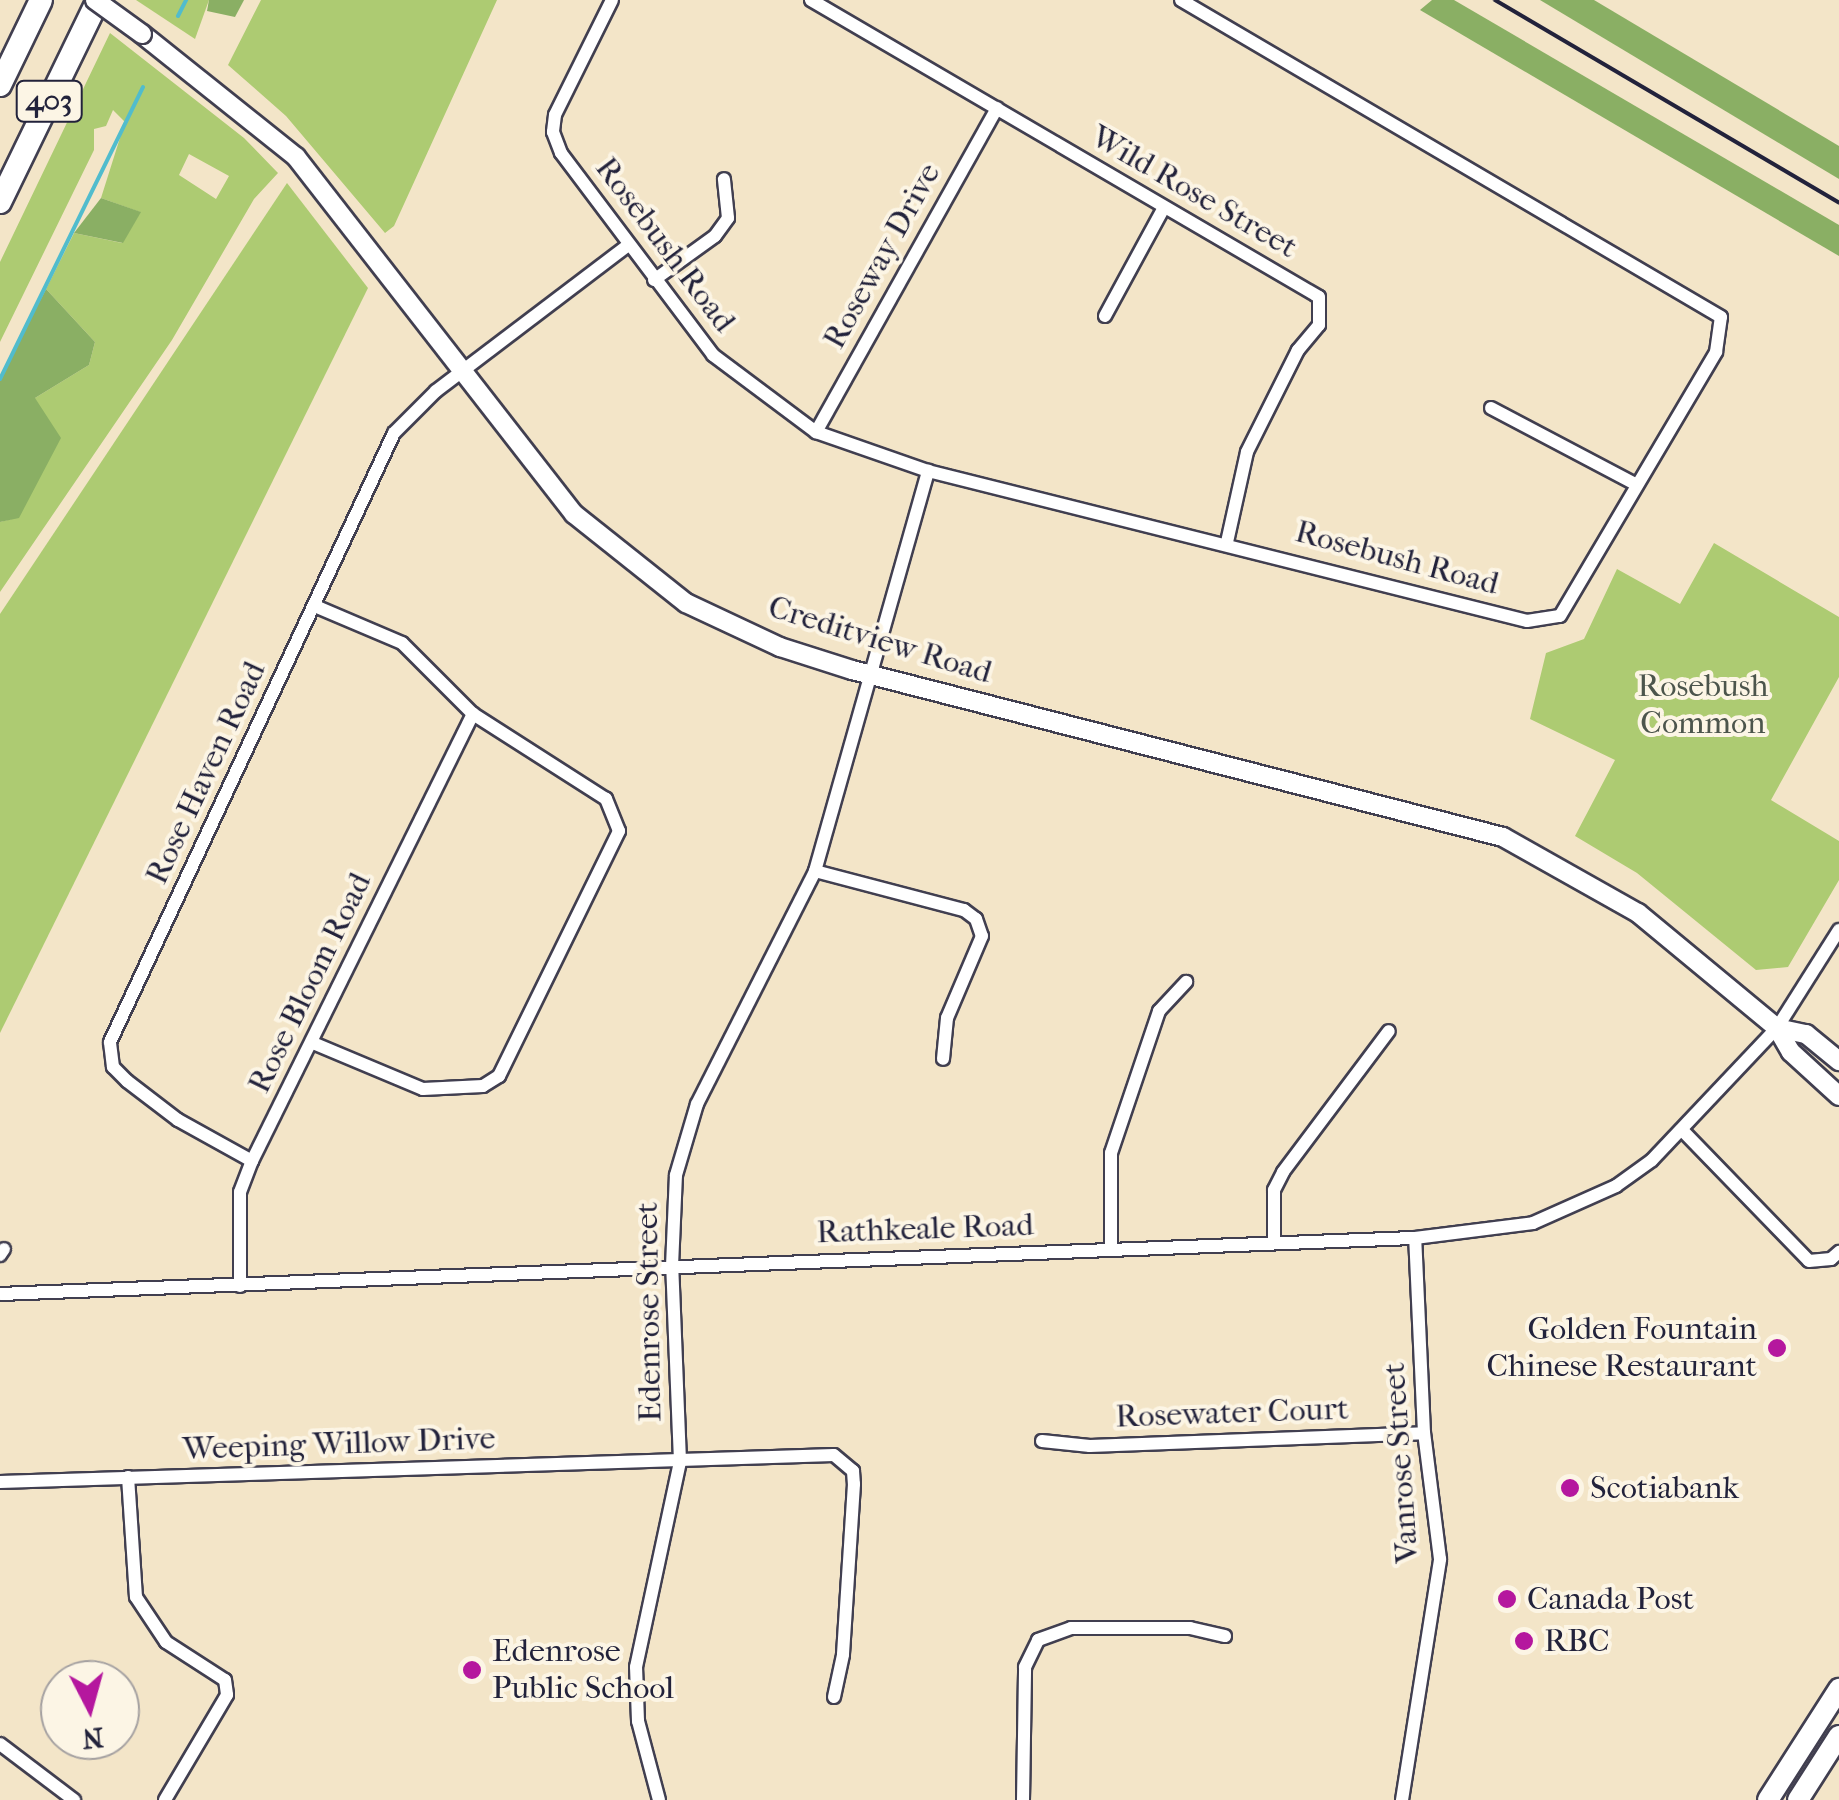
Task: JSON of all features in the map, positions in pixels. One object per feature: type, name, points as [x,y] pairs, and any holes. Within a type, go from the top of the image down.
[{"type":"highway","name":"403","points":[[0,85],[41,0]]},
{"type":"highway","name":"403","points":[[0,202],[96,0]]},
{"type":"main road","name":"Creditview Road","points":[[96,0],[296,157],[563,501],[621,558],[686,604],[780,647],[871,675],[1503,838],[1638,913],[1777,1028],[1790,1052],[1839,1096]]},
{"type":"main road","name":"Creditview Road","points":[[1777,1028],[1806,1034],[1839,1062]]},
{"type":"main road","points":[[1768,1800],[1839,1689]]},
{"type":"main road","points":[[1798,1800],[1839,1736]]},
{"type":"street","name":"Rosebush Road","points":[[612,0],[553,132],[628,246],[712,355],[816,432],[928,472],[1546,621],[1572,600],[1635,484],[1716,352],[1722,317],[1181,0]]},
{"type":"street","name":"Wild Rose Street","points":[[811,0],[1162,209],[1319,296],[1322,312],[1254,434],[1227,542]]},
{"type":"street","name":"Roseway Drive","points":[[816,432],[996,108]]},
{"type":"street","points":[[654,280],[715,236],[728,218],[724,179]]},
{"type":"street","points":[[1105,316],[1162,209]]},
{"type":"street","name":"Rose Haven Road","points":[[252,1160],[178,1120],[127,1081],[112,1068],[110,1042],[394,433],[463,374],[628,246]]},
{"type":"street","points":[[1490,408],[1635,484]]},
{"type":"street","name":"Edenrose Street","points":[[660,1800],[638,1721],[636,1667],[680,1461],[672,1266],[676,1174],[697,1104],[814,872],[928,472]]},
{"type":"street","points":[[313,1043],[422,1090],[482,1086],[510,1060],[619,831],[606,800],[473,714],[402,643],[315,606]]},
{"type":"street","name":"Rose Bloom Road","points":[[240,1286],[240,1192],[252,1160],[473,714]]},
{"type":"street","points":[[814,872],[964,910],[976,920],[982,936],[946,1018],[942,1059]]},
{"type":"street","name":"Rathkeale Road","points":[[0,1294],[1415,1238],[1533,1223],[1616,1186],[1682,1130],[1777,1028],[1839,930]]},
{"type":"street","points":[[1111,1250],[1111,1153],[1158,1011],[1186,982]]},
{"type":"street","points":[[1274,1242],[1274,1190],[1283,1172],[1389,1031]]},
{"type":"street","points":[[1682,1130],[1810,1261],[1831,1260],[1839,1252]]},
{"type":"street","name":"Vanrose Street","points":[[1402,1800],[1440,1559],[1424,1433],[1415,1238]]},
{"type":"street","name":"Rosewater Court","points":[[1042,1441],[1090,1446],[1424,1433]]},
{"type":"street","name":"Weeping Willow Drive","points":[[0,1482],[834,1456],[853,1471],[844,1655],[834,1697]]},
{"type":"street","points":[[128,1478],[136,1597],[166,1642],[225,1680],[226,1695],[164,1800]]},
{"type":"street","points":[[1023,1800],[1026,1667],[1038,1640],[1072,1628],[1190,1628],[1225,1636]]},
{"type":"street","points":[[0,1744],[74,1800]]},
{"type":"green space","points":[[136,0],[209,0],[195,39]]},
{"type":"green space","points":[[209,0],[244,0],[235,17],[207,11]]},
{"type":"green space","points":[[261,0],[497,0],[394,226],[385,233],[286,116],[228,65]]},
{"type":"green space","points":[[1432,0],[1454,0],[1839,225],[1839,256],[1420,10]]},
{"type":"green space","points":[[1540,0],[1594,0],[1839,146],[1839,179]]},
{"type":"green space","points":[[110,33],[244,138],[278,173],[254,199],[172,340],[0,592],[0,522],[19,517],[35,398],[89,365],[95,342],[46,289],[74,233],[122,243],[140,212],[101,198],[125,122],[113,110],[106,126],[94,129],[94,150],[0,342],[0,262]],"holes":[[[189,154],[229,176],[216,199],[179,175]]]},
{"type":"green space","points":[[287,183],[368,288],[0,1033],[0,614]]},
{"type":"green space","points":[[101,198],[141,212],[123,243],[74,233]]},
{"type":"green space","points":[[46,289],[95,342],[89,365],[35,398],[61,438],[19,518],[0,522],[0,378]]},
{"type":"green space","name":"Rosebush Common","points":[[1714,543],[1839,617],[1839,677],[1771,800],[1839,841],[1839,880],[1788,967],[1756,970],[1637,873],[1575,836],[1615,760],[1530,719],[1546,653],[1584,639],[1617,569],[1680,604]]},
{"type":"waterway","points":[[178,16],[186,0]]},
{"type":"waterway","points":[[0,379],[143,87]]},
{"type":"railway","points":[[1495,0],[1839,203]]},
{"type":"place","name":"Golden Fountain Chinese Restaurant","points":[[1777,1348]]},
{"type":"place","name":"Scotiabank","points":[[1570,1488]]},
{"type":"place","name":"Canada Post","points":[[1507,1599]]},
{"type":"place","name":"RBC","points":[[1524,1641]]},
{"type":"place","name":"Edenrose Public School","points":[[472,1670]]}]
